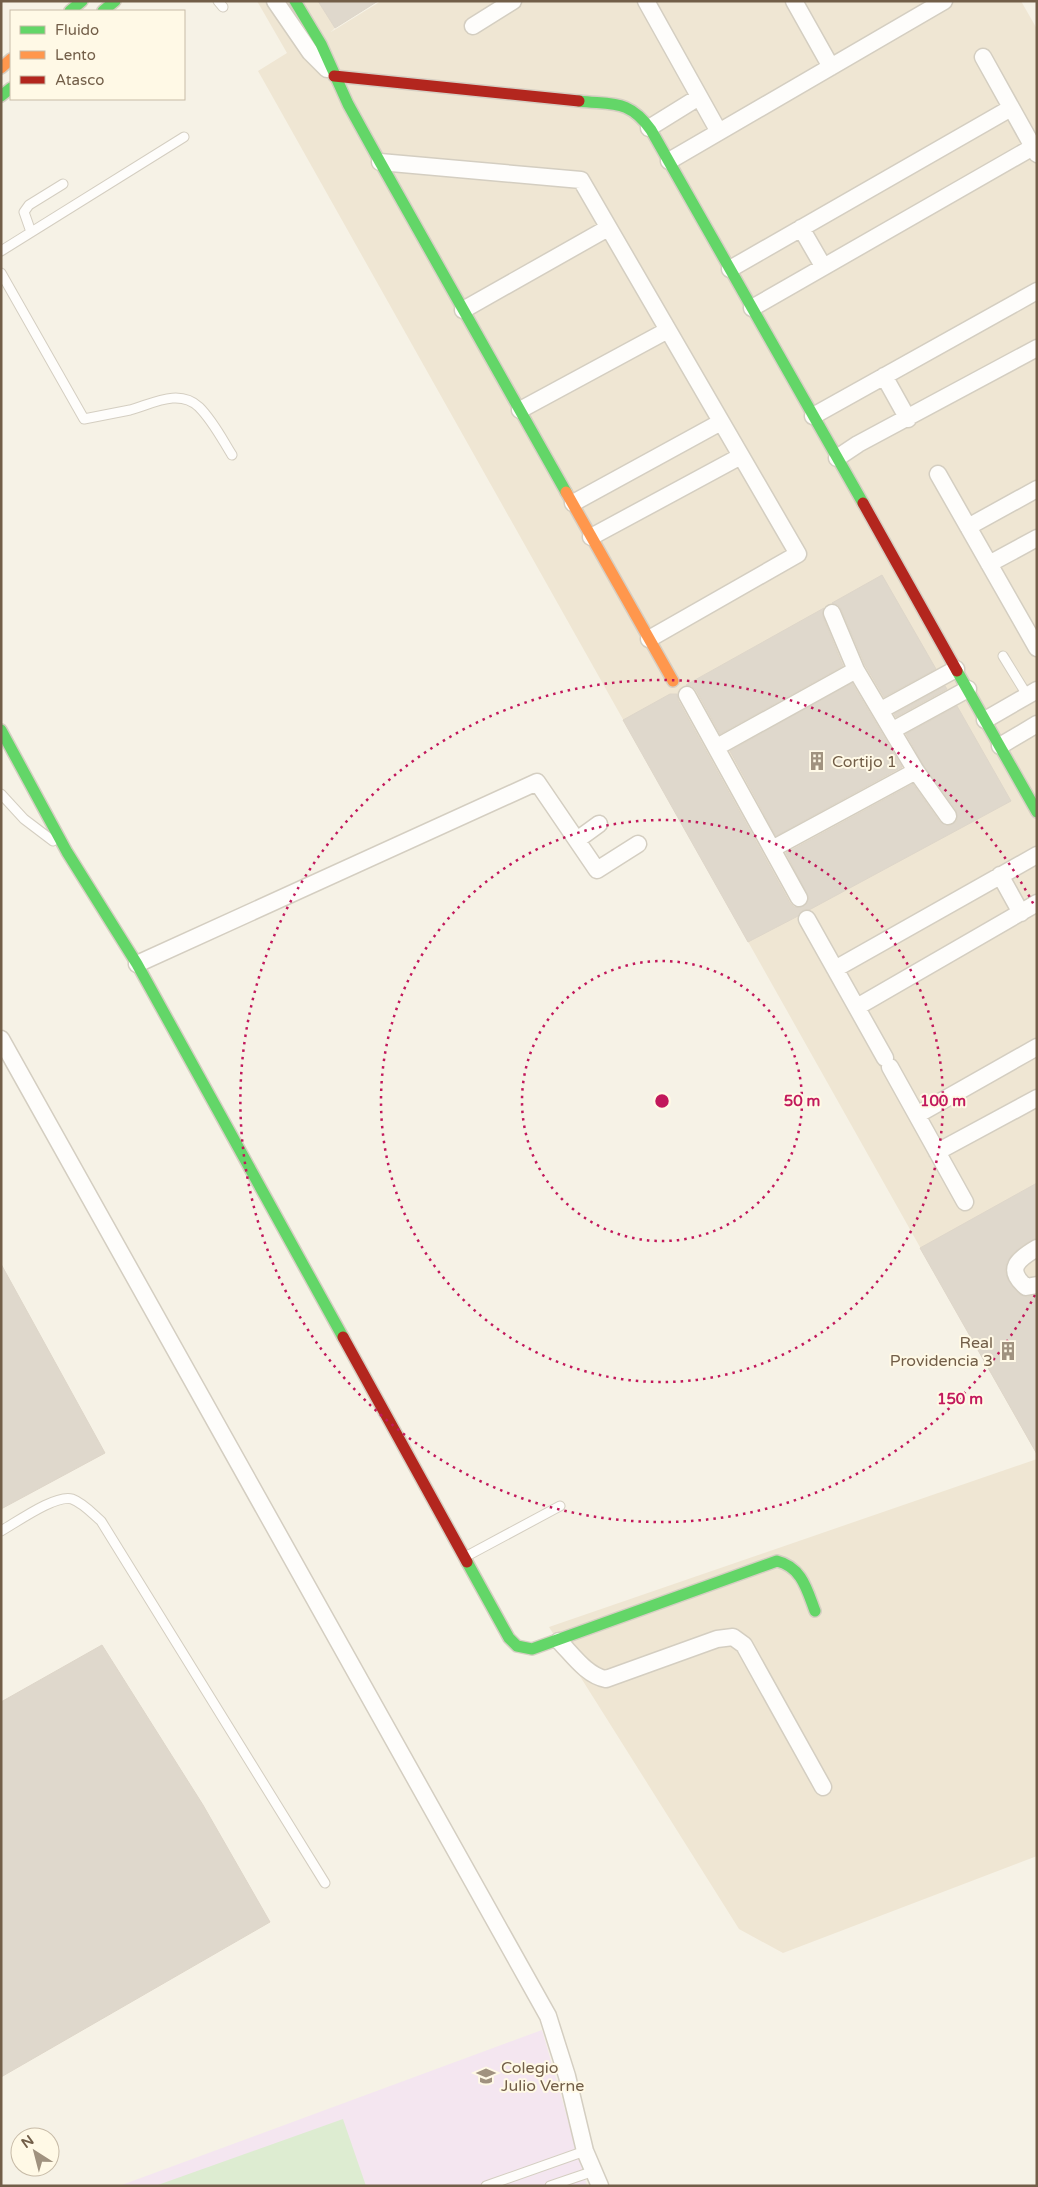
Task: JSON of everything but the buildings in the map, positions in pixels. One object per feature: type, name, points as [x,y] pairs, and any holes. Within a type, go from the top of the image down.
[{"type":"street","points":[[71,10],[82,1]]},
{"type":"street","points":[[104,10],[115,1]]},
{"type":"street","points":[[276,1],[310,52],[334,76],[626,106],[636,111],[669,161],[1037,812]]},
{"type":"street","points":[[294,1],[322,44],[334,76],[380,162],[673,681]]},
{"type":"street","points":[[473,26],[513,1]]},
{"type":"street","points":[[646,1],[719,132]]},
{"type":"street","points":[[794,1],[831,67]]},
{"type":"street","points":[[669,161],[940,2]]},
{"type":"street","points":[[752,308],[824,266],[1035,150],[983,57]]},
{"type":"street","points":[[649,128],[700,97]]},
{"type":"street","points":[[730,269],[1011,108]]},
{"type":"street","points":[[380,162],[581,180],[798,554],[649,639]]},
{"type":"street","points":[[463,310],[608,228]]},
{"type":"street","points":[[802,228],[824,266]]},
{"type":"street","points":[[813,416],[1037,291]]},
{"type":"street","points":[[520,410],[668,330]]},
{"type":"street","points":[[837,458],[858,444],[908,419],[1037,348]]},
{"type":"street","points":[[884,376],[908,419]]},
{"type":"street","points":[[573,504],[721,422]]},
{"type":"street","points":[[591,537],[741,456]]},
{"type":"street","points":[[938,474],[1037,648]]},
{"type":"street","points":[[968,527],[1037,489]]},
{"type":"street","points":[[989,564],[1037,538]]},
{"type":"street","points":[[832,613],[856,670],[916,771],[948,816]]},
{"type":"street","points":[[881,710],[956,668]]},
{"type":"street","points":[[717,747],[856,670]]},
{"type":"street","points":[[893,730],[968,689]]},
{"type":"street","points":[[985,720],[1032,693]]},
{"type":"street","points":[[687,695],[799,898]]},
{"type":"street","points":[[1000,746],[1037,724]]},
{"type":"street","points":[[1,730],[67,852],[137,964],[509,1638],[517,1646],[532,1649],[559,1641],[777,1561],[787,1562],[797,1570],[815,1611]]},
{"type":"street","points":[[772,849],[916,771]]},
{"type":"street","points":[[137,964],[537,782],[597,870],[638,844]]},
{"type":"street","points":[[577,840],[599,824]]},
{"type":"street","points":[[835,969],[1037,855]]},
{"type":"street","points":[[1000,875],[1021,913]]},
{"type":"street","points":[[856,1008],[1037,903]]},
{"type":"street","points":[[807,919],[965,1202]]},
{"type":"street","points":[[1,1039],[548,2016],[567,2076],[585,2151],[597,2178]]},
{"type":"street","points":[[917,1115],[1037,1047]]},
{"type":"street","points":[[937,1152],[1037,1098]]},
{"type":"street","points":[[1037,1248],[1019,1258],[1016,1264],[1016,1273],[1020,1282],[1026,1287],[1037,1285]]},
{"type":"street","points":[[559,1641],[597,1678],[606,1679],[627,1674],[717,1640],[733,1637],[744,1645],[823,1787]]},
{"type":"lane","points":[[1,251],[184,137]]},
{"type":"lane","points":[[31,232],[24,212],[29,205],[63,184]]},
{"type":"lane","points":[[1,273],[84,419],[132,409],[163,398],[184,399],[198,406],[216,429],[232,455]]},
{"type":"lane","points":[[1003,656],[1032,693]]},
{"type":"lane","points":[[1,794],[24,819],[67,852]]},
{"type":"lane","points":[[1,1531],[59,1498],[71,1499],[82,1504],[101,1521],[325,1883]]},
{"type":"lane","points":[[465,1558],[560,1506]]},
{"type":"lane","points":[[486,2186],[585,2151]]},
{"type":"lane","points":[[550,2186],[597,2178]]},
{"type":"shaded area","points":[[257,1],[318,1],[335,28],[331,32],[381,1],[1021,1],[1037,29],[1037,1455],[258,71],[287,53]]},
{"type":"shaded area","points":[[1037,1459],[1037,1856],[783,1953],[739,1929],[549,1627]]},
{"type":"shaded area","name":"Colegio Julio Verne","points":[[542,2030],[587,2186],[119,2186]]},
{"type":"green space","points":[[343,2119],[366,2186],[155,2186]]},
{"type":"traffic: fast","points":[[71,10],[82,1]]},
{"type":"traffic: fast","points":[[104,10],[115,1]]},
{"type":"traffic: fast","points":[[295,1],[321,44],[348,104],[380,162],[566,492]]},
{"type":"traffic: fast","points":[[1,96],[10,89]]},
{"type":"traffic: fast","points":[[579,101],[620,105],[628,108],[643,120],[651,130],[863,503]]},
{"type":"traffic: fast","points":[[957,671],[1037,812]]},
{"type":"traffic: fast","points":[[1,730],[67,852],[137,964],[343,1337]]},
{"type":"traffic: fast","points":[[467,1562],[509,1638],[517,1646],[532,1649],[777,1561],[792,1568],[798,1574],[815,1611]]},
{"type":"traffic: slow","points":[[1,68],[10,60]]},
{"type":"traffic: slow","points":[[566,492],[673,681]]},
{"type":"traffic: jam","points":[[334,76],[579,101]]},
{"type":"traffic: jam","points":[[863,503],[957,671]]},
{"type":"traffic: jam","points":[[343,1337],[467,1562]]},
{"type":"place","name":"Cortijo 1","points":[[817,761]]},
{"type":"place","name":"Real Providencia 3","points":[[1008,1351]]},
{"type":"place","name":"Colegio Julio Verne","points":[[486,2076]]}]
